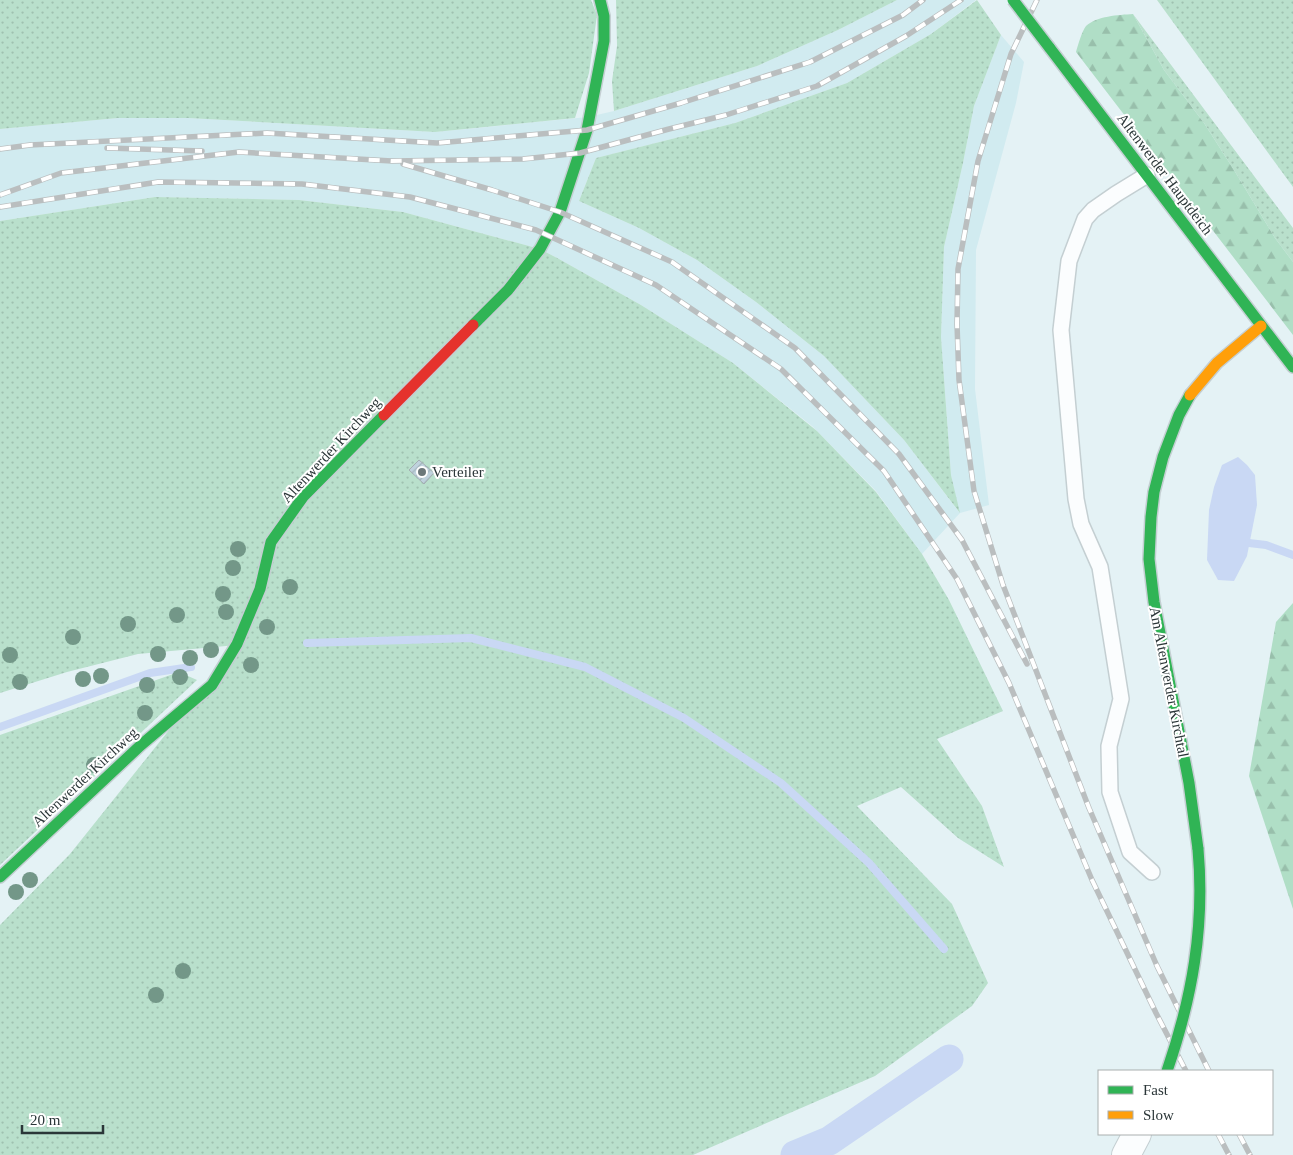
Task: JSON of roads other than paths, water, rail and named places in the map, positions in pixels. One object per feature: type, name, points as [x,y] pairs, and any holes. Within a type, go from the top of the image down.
[{"type":"street","name":"Altenwerder Kirchweg","points":[[0,877],[141,745],[212,684],[237,644],[260,589],[271,542],[303,497],[508,290],[540,250],[560,212],[587,130],[604,41],[604,16],[600,0]]},
{"type":"street","name":"Altenwerder Hauptdeich","points":[[1013,0],[1293,367]]},
{"type":"street","name":"Am Altenwerder Kirchtal","points":[[1167,1070],[1187,1003],[1196,955],[1200,912],[1198,849],[1189,783],[1154,602],[1149,559],[1150,518],[1162,457],[1179,415],[1190,395],[1218,363],[1261,326]]},
{"type":"street","points":[[1126,1155],[1137,1135]]},
{"type":"lane","points":[[1147,175],[1093,210],[1085,219],[1069,261],[1061,330],[1076,499],[1081,524],[1100,567],[1121,699],[1109,746],[1110,792],[1130,852],[1152,872]]},
{"type":"water","points":[[1238,457],[1255,475],[1257,505],[1247,556],[1234,581],[1218,580],[1207,560],[1209,510],[1214,487],[1222,465]]},
{"type":"waterway","points":[[1249,543],[1266,545],[1293,555]]},
{"type":"waterway","points":[[307,643],[471,638],[585,667],[684,718],[781,783],[869,863],[944,949]]},
{"type":"waterway","points":[[0,727],[150,673],[191,667]]},
{"type":"waterway","points":[[795,1155],[829,1141],[949,1059]]},
{"type":"railway","points":[[0,149],[30,145],[267,133],[437,143],[587,130],[681,103],[810,62],[903,15],[923,0]]},
{"type":"railway","points":[[0,195],[61,173],[239,152],[392,161],[523,159],[580,153],[726,115],[817,86],[906,36],[961,0]]},
{"type":"railway","points":[[1037,0],[1011,54],[978,161],[958,269],[959,380],[974,491],[1003,585],[1089,808],[1157,966],[1209,1070]]},
{"type":"railway","points":[[107,148],[202,151]]},
{"type":"railway","points":[[403,164],[560,212],[672,262],[795,348],[899,454],[962,540],[1027,664]]},
{"type":"railway","points":[[0,207],[158,182],[302,184],[410,197],[536,230],[656,285],[781,369],[884,471],[957,579],[1009,683],[1092,880],[1185,1070]]},
{"type":"railway","points":[[1219,1135],[1229,1155]]},
{"type":"railway","points":[[1240,1135],[1250,1155]]},
{"type":"place","name":"Verteiler","points":[[422,472]]}]
